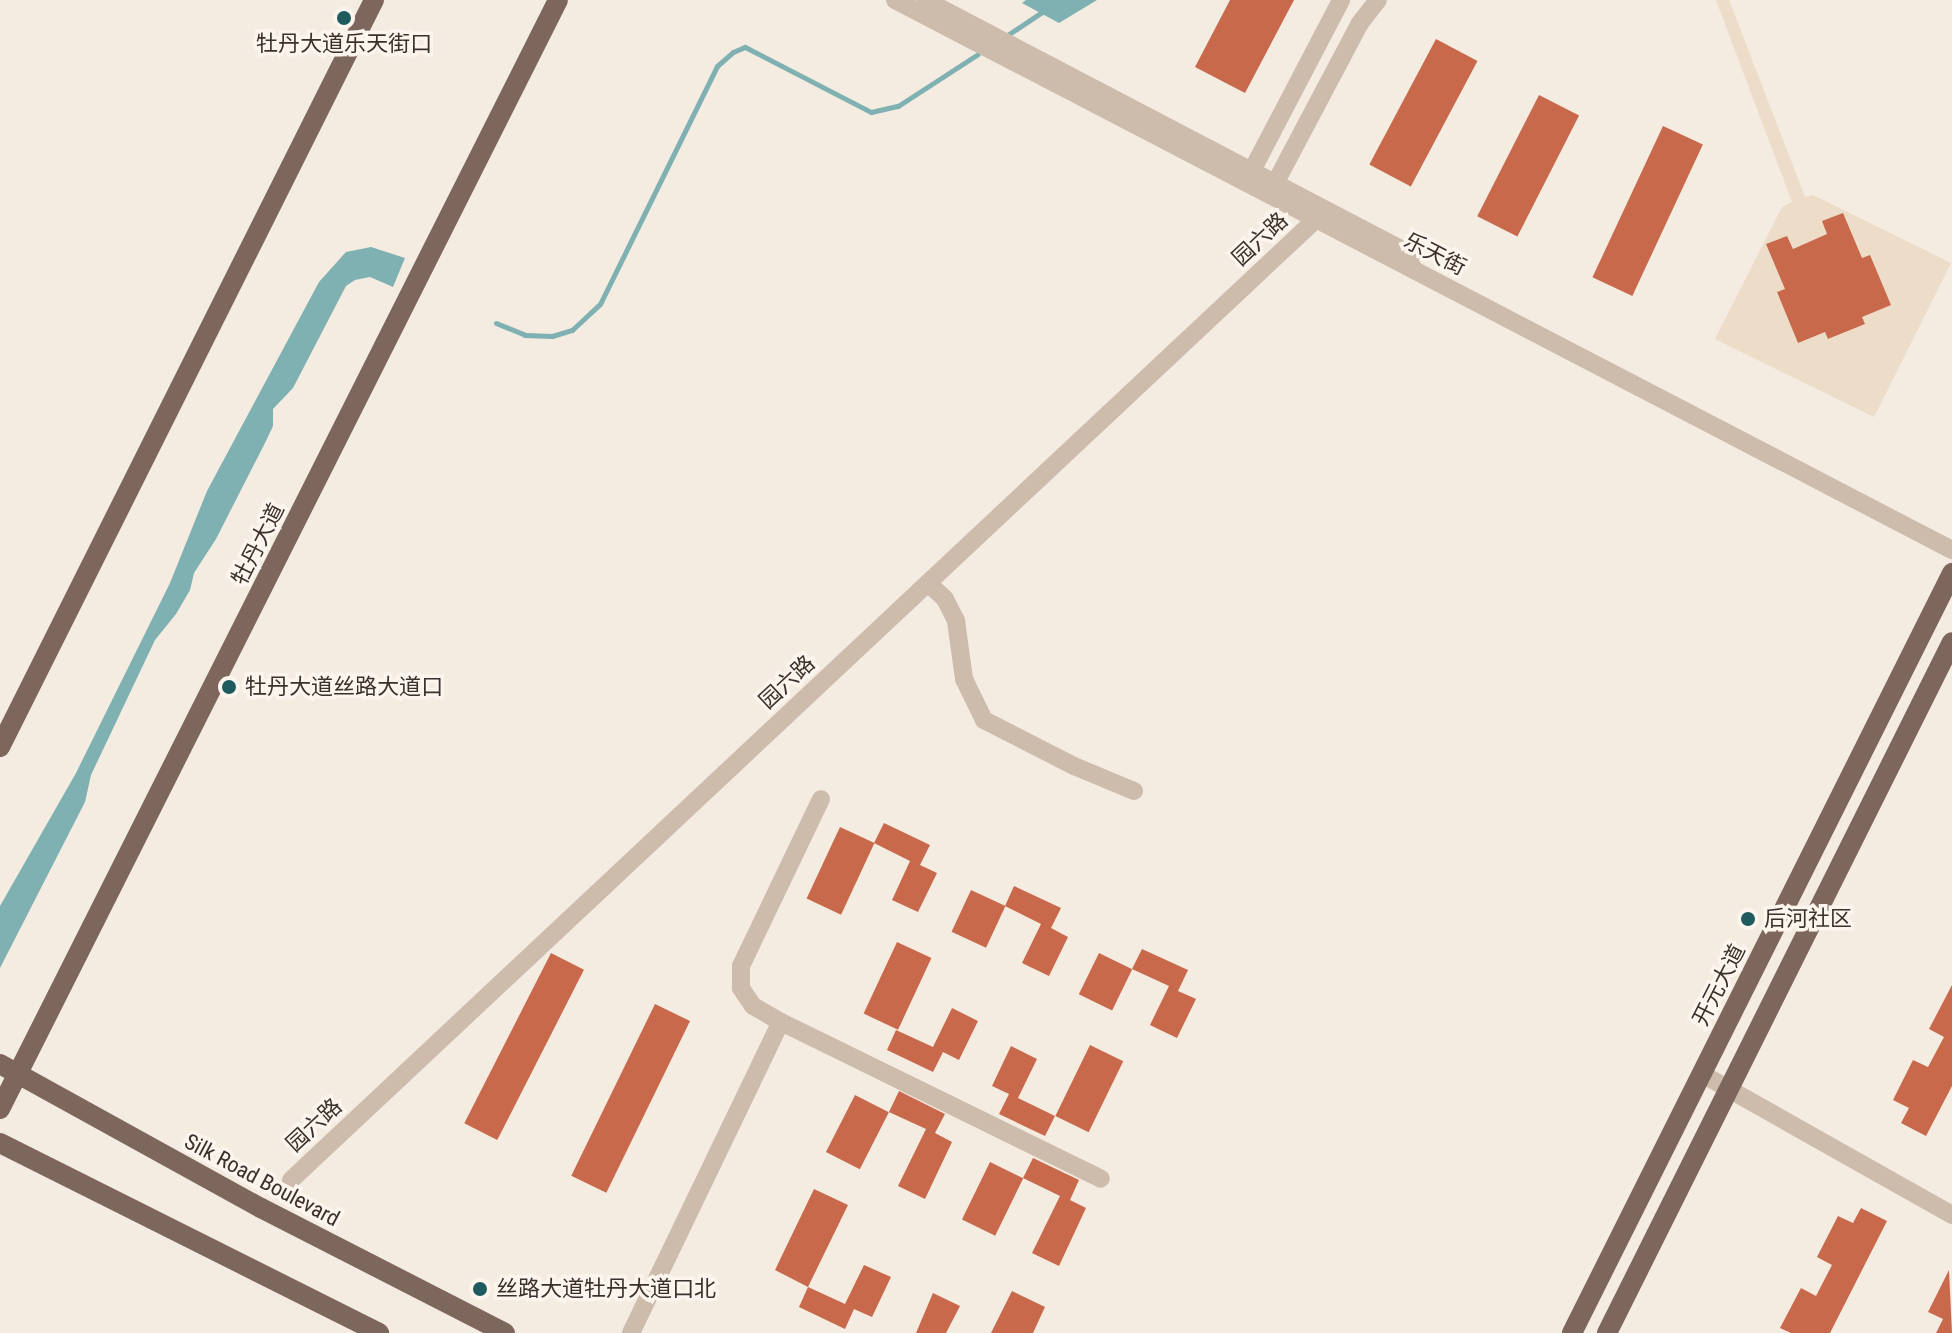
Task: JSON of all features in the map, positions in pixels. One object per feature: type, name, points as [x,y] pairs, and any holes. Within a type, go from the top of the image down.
[{"type":"main road","points":[[0,747],[374,0]]},
{"type":"main road","name":"牡丹大道","points":[[0,1109],[558,0]]},
{"type":"main road","name":"开元大道","points":[[1572,1333],[1952,573]]},
{"type":"main road","points":[[1607,1333],[1952,642]]},
{"type":"main road","name":"Silk Road Boulevard","points":[[0,1064],[261,1208],[505,1333]]},
{"type":"main road","points":[[0,1143],[379,1333]]},
{"type":"street","name":"乐天街","points":[[895,0],[1249,177],[1952,537]]},
{"type":"street","name":"乐天街","points":[[925,0],[1249,177]]},
{"type":"street","points":[[1249,177],[1341,0]]},
{"type":"street","points":[[1272,189],[1360,23],[1378,0]]},
{"type":"street","name":"乐天街","points":[[1272,189],[1316,219],[1952,550]]},
{"type":"street","name":"园六路","points":[[291,1180],[1316,219]]},
{"type":"street","points":[[928,583],[952,612],[964,679],[984,720],[1074,766],[1134,791]]},
{"type":"street","points":[[821,799],[741,966],[741,988],[753,1006],[1101,1179]]},
{"type":"street","points":[[631,1333],[781,1022]]},
{"type":"street","points":[[1702,1074],[1952,1215]]},
{"type":"shaded area","points":[[1716,0],[1729,0],[1805,197],[1813,195],[1951,263],[1874,417],[1715,339],[1782,207],[1792,202]],"holes":[[[1827,234],[1862,258],[1870,255],[1862,317],[1865,324],[1829,339],[1825,332],[1798,343],[1777,293],[1785,289],[1767,245],[1787,236],[1793,249]]]},
{"type":"water","points":[[1026,0],[1097,0],[1059,23],[1022,3]]},
{"type":"water","points":[[371,247],[405,258],[393,287],[370,277],[355,280],[346,286],[293,388],[273,409],[273,426],[266,441],[216,539],[194,573],[190,590],[155,640],[91,775],[85,802],[0,968],[0,906],[76,773],[170,583],[207,491],[319,282],[346,252]]},
{"type":"building","points":[[1230,0],[1294,0],[1245,93],[1195,67]]},
{"type":"building","points":[[1436,39],[1477,61],[1411,186],[1369,164]]},
{"type":"building","points":[[1539,95],[1579,115],[1517,237],[1477,216]]},
{"type":"building","points":[[1663,126],[1703,145],[1632,296],[1592,277]]},
{"type":"building","points":[[1843,213],[1862,258],[1870,255],[1891,305],[1862,317],[1865,324],[1828,339],[1825,332],[1798,343],[1777,292],[1785,289],[1766,244],[1787,236],[1793,249],[1827,234],[1822,221]]},
{"type":"building","points":[[884,823],[930,845],[920,865],[937,873],[918,912],[892,900],[910,861],[874,843]]},
{"type":"building","points":[[840,827],[874,843],[841,915],[807,899]]},
{"type":"building","points":[[1014,886],[1061,908],[1051,928],[1068,937],[1049,976],[1022,963],[1041,924],[1005,906]]},
{"type":"building","points":[[971,890],[1005,906],[986,948],[952,932]]},
{"type":"building","points":[[897,942],[931,958],[898,1030],[864,1014]]},
{"type":"building","points":[[1142,949],[1188,970],[1178,991],[1196,999],[1177,1038],[1150,1025],[1169,986],[1132,969]]},
{"type":"building","points":[[551,953],[584,970],[497,1140],[464,1123]]},
{"type":"building","points":[[1099,953],[1132,969],[1112,1011],[1079,994]]},
{"type":"building","points":[[1952,985],[1952,1086],[1926,1136],[1901,1123],[1909,1108],[1893,1100],[1913,1060],[1928,1067],[1944,1037],[1929,1029]]},
{"type":"building","points":[[655,1004],[690,1021],[606,1193],[571,1176]]},
{"type":"building","points":[[952,1008],[978,1021],[959,1060],[943,1052],[933,1072],[887,1050],[896,1030],[933,1047]]},
{"type":"building","points":[[1090,1045],[1123,1061],[1089,1132],[1055,1116]]},
{"type":"building","points":[[1011,1046],[1037,1059],[1018,1098],[1055,1116],[1045,1136],[999,1114],[1009,1094],[992,1086]]},
{"type":"building","points":[[899,1091],[945,1114],[935,1133],[952,1142],[925,1199],[898,1186],[926,1129],[889,1112]]},
{"type":"building","points":[[855,1095],[889,1112],[860,1169],[826,1152]]},
{"type":"building","points":[[1033,1158],[1079,1180],[1070,1200],[1086,1208],[1059,1266],[1032,1253],[1060,1196],[1023,1178]]},
{"type":"building","points":[[990,1162],[1023,1178],[995,1236],[962,1220]]},
{"type":"building","points":[[814,1189],[848,1205],[808,1287],[775,1270]]},
{"type":"building","points":[[1861,1208],[1887,1221],[1830,1333],[1791,1333],[1780,1328],[1801,1288],[1816,1296],[1832,1265],[1817,1257],[1838,1216],[1853,1223]]},
{"type":"building","points":[[864,1265],[891,1277],[872,1317],[854,1309],[845,1329],[799,1307],[808,1287],[845,1304]]},
{"type":"building","points":[[1949,1270],[1952,1333],[1936,1333],[1943,1319],[1928,1312]]},
{"type":"building","points":[[1012,1291],[1045,1307],[1033,1333],[991,1333]]},
{"type":"building","points":[[933,1293],[960,1306],[946,1333],[916,1333]]},
{"type":"waterway","points":[[1009,34],[1045,10]]},
{"type":"waterway","points":[[496,323],[525,335],[552,336],[572,330],[600,304],[717,66],[733,52],[745,47],[871,112],[898,106],[978,54]]},
{"type":"place","name":"牡丹大道乐天街口","points":[[344,18]]},
{"type":"place","name":"牡丹大道丝路大道口","points":[[229,687]]},
{"type":"place","name":"后河社区","points":[[1748,919]]},
{"type":"place","name":"丝路大道牡丹大道口北","points":[[480,1289]]}]
